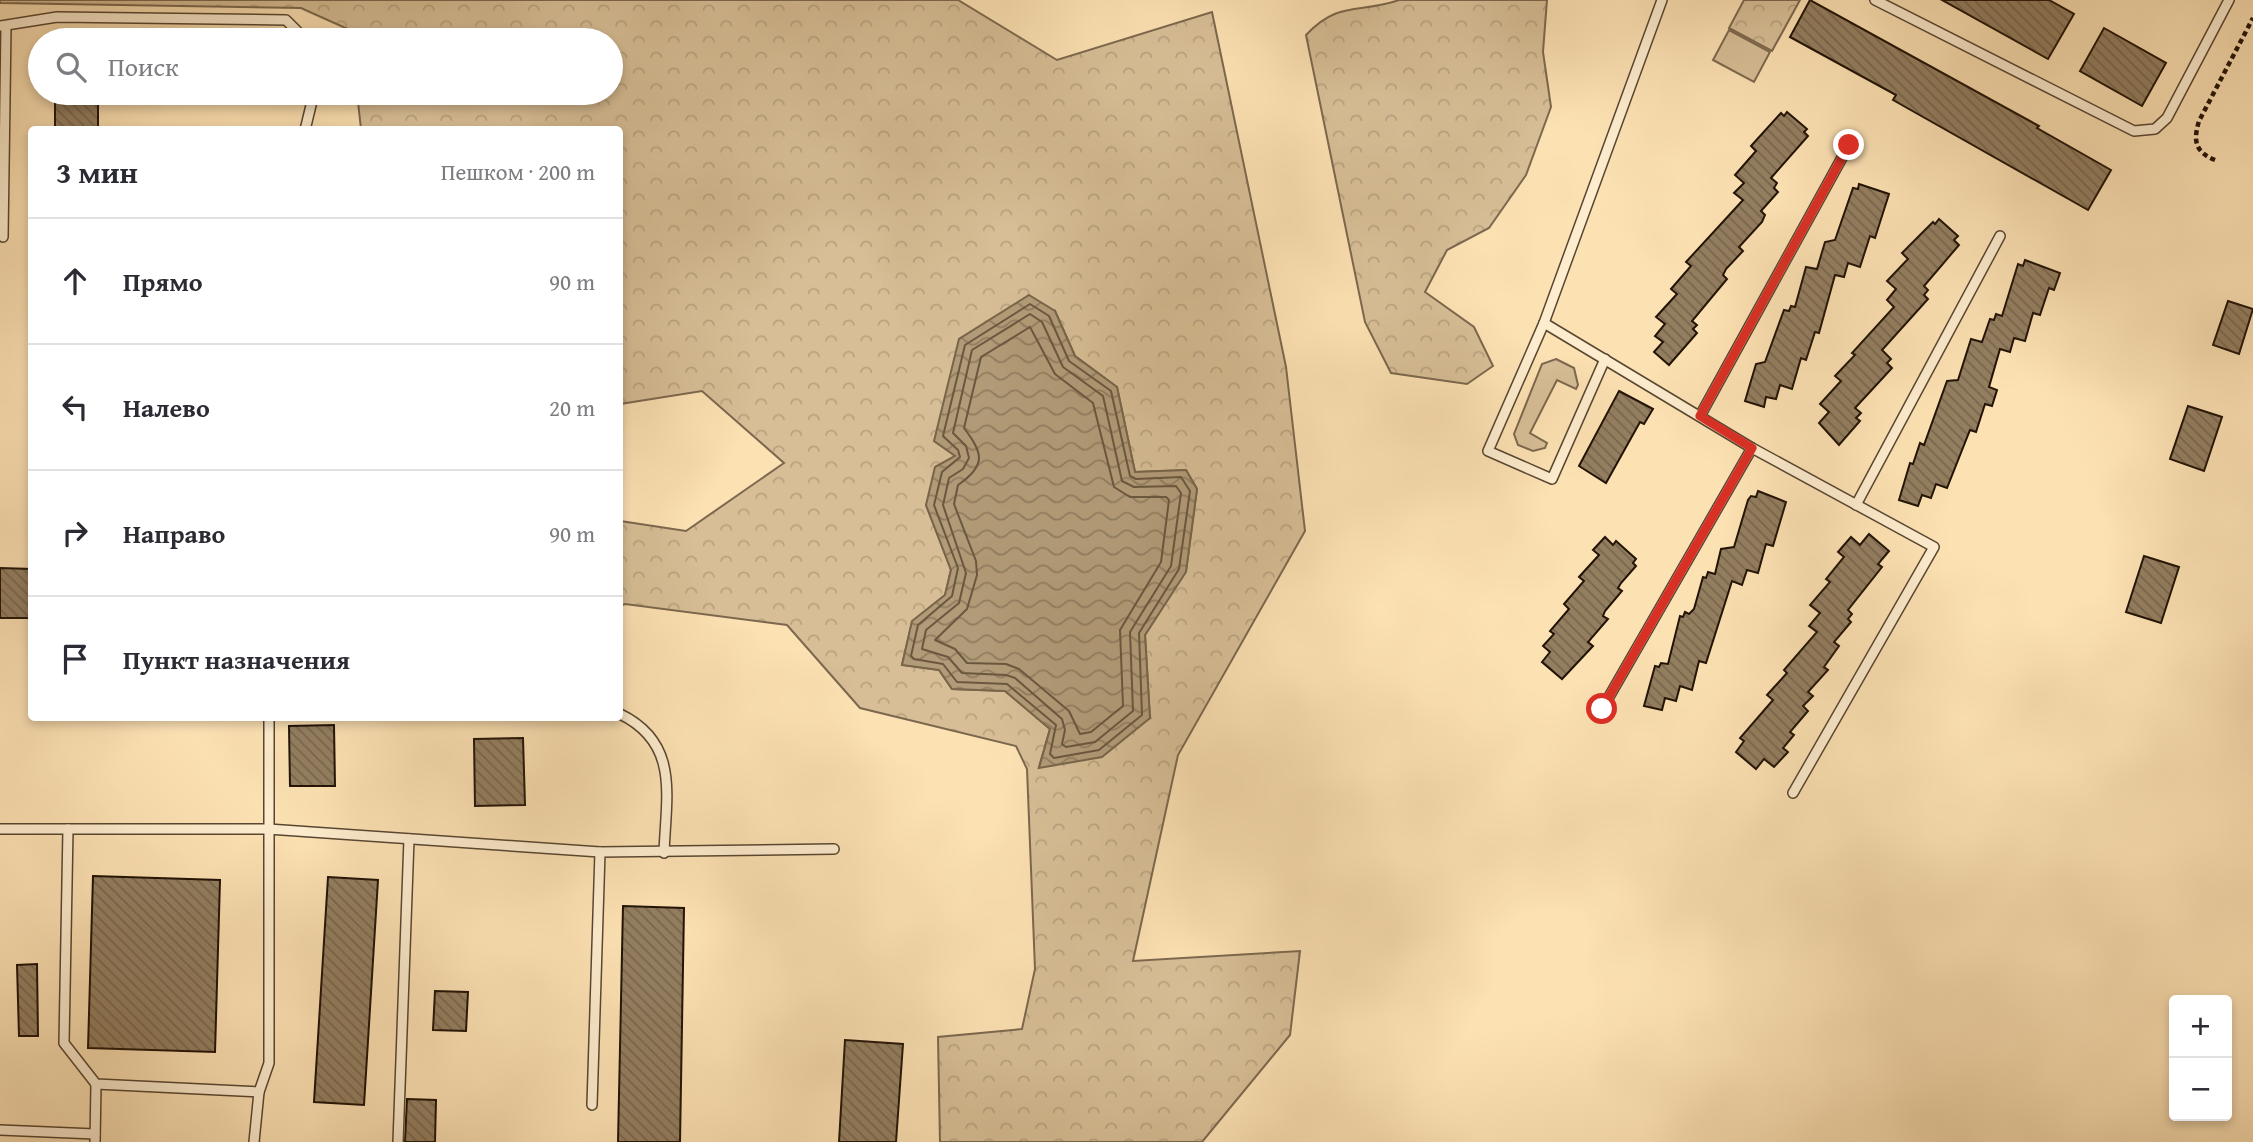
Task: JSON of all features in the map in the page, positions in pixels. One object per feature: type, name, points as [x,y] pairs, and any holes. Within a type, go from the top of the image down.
[{"type":"lane","points":[[1605,359],[1552,479],[1488,451],[1544,323],[1662,0]]},
{"type":"lane","points":[[1875,0],[2134,131],[2155,129],[2167,118],[2229,0]]},
{"type":"lane","points":[[3,237],[3,26],[57,17],[286,20],[294,28]]},
{"type":"lane","points":[[306,126],[311,105]]},
{"type":"lane","points":[[1700,416],[1849,145]]},
{"type":"lane","points":[[1856,505],[2000,236]]},
{"type":"lane","points":[[1544,323],[1752,448],[1934,547],[1793,793]]},
{"type":"lane","points":[[1602,709],[1752,448]]},
{"type":"lane","points":[[623,714],[634,720],[657,742],[666,767],[664,853]]},
{"type":"lane","points":[[254,1142],[259,1092],[269,1063],[269,721]]},
{"type":"lane","points":[[0,829],[268,829],[600,852],[834,849]]},
{"type":"lane","points":[[0,1130],[95,1138],[96,1084],[64,1043],[68,829]]},
{"type":"lane","points":[[398,1142],[408,839]]},
{"type":"lane","points":[[592,1105],[600,852]]},
{"type":"lane","points":[[96,1084],[259,1092]]},
{"type":"path","points":[[2216,160],[2205,156],[2196,146],[2194,137],[2199,121],[2253,18]]},
{"type":"green space","points":[[0,0],[958,0],[1057,60],[1212,12],[1286,367],[1305,531],[1178,755],[1133,961],[1300,951],[1290,1035],[1202,1142],[940,1142],[938,1037],[1022,1029],[1035,969],[1027,769],[1016,746],[860,708],[787,625],[623,605],[623,521],[686,531],[784,463],[702,391],[623,404],[623,126],[361,126],[358,105],[623,105],[623,28],[346,28],[301,8],[0,3]],"holes":[[[1055,311],[1075,356],[1117,387],[1135,472],[1186,470],[1197,489],[1186,571],[1145,635],[1150,718],[1039,767],[1050,729],[1005,691],[952,689],[939,670],[902,665],[912,622],[945,595],[951,570],[926,505],[955,456]]]},
{"type":"green space","points":[[1399,0],[1547,0],[1543,52],[1551,107],[1526,175],[1489,228],[1447,250],[1425,292],[1474,327],[1493,366],[1467,384],[1391,373],[1365,322],[1306,35],[1318,24],[1339,12]]},
{"type":"green space","points":[[1744,0],[1800,0],[1772,51],[1729,28]]},
{"type":"green space","points":[[1729,30],[1770,52],[1754,82],[1713,60]]},
{"type":"green space","points":[[1556,359],[1574,368],[1578,385],[1576,389],[1557,380],[1530,433],[1547,443],[1545,448],[1533,451],[1518,445],[1514,434],[1542,364]]},
{"type":"water","points":[[1029,295],[1055,311],[1075,356],[1117,387],[1135,472],[1186,470],[1197,489],[1186,572],[1145,635],[1150,718],[1102,757],[1039,768],[1050,729],[1005,691],[952,689],[939,670],[902,665],[912,621],[945,595],[951,570],[926,505],[935,467],[955,456],[934,441],[959,339]]},
{"type":"building","points":[[1810,0],[2039,126],[2037,128],[2111,170],[2088,210],[1893,100],[1896,95],[1790,37]]},
{"type":"building","points":[[1942,0],[2049,0],[2074,14],[2048,59]]},
{"type":"building","points":[[2104,28],[2166,63],[2142,106],[2080,71]]},
{"type":"building","points":[[55,105],[98,105],[98,126],[55,126]]},
{"type":"building","points":[[1787,112],[1807,129],[1804,132],[1808,136],[1771,178],[1777,183],[1774,188],[1778,192],[1761,211],[1765,215],[1762,222],[1739,247],[1743,251],[1723,275],[1727,279],[1692,321],[1697,325],[1693,329],[1697,333],[1669,365],[1654,352],[1663,342],[1655,336],[1665,324],[1656,317],[1677,294],[1671,289],[1691,266],[1686,262],[1743,200],[1734,193],[1744,183],[1735,175],[1756,151],[1751,146],[1781,113],[1784,116]]},
{"type":"building","points":[[1859,184],[1889,194],[1875,238],[1870,236],[1860,267],[1848,263],[1844,277],[1835,275],[1819,333],[1815,332],[1806,360],[1801,358],[1792,389],[1780,385],[1776,399],[1766,397],[1764,407],[1745,401],[1756,364],[1765,362],[1784,310],[1789,311],[1791,306],[1795,307],[1806,267],[1817,269],[1825,242],[1835,240],[1853,188],[1858,189]]},
{"type":"building","points":[[1939,219],[1958,236],[1954,240],[1959,245],[1924,286],[1928,290],[1924,295],[1928,299],[1882,350],[1891,359],[1887,363],[1892,368],[1855,408],[1861,413],[1856,418],[1860,421],[1839,445],[1819,423],[1829,412],[1820,404],[1841,381],[1835,376],[1855,355],[1852,353],[1894,307],[1887,300],[1896,289],[1887,281],[1908,259],[1902,253]]},
{"type":"building","points":[[2025,260],[2060,273],[2054,290],[2049,288],[2040,315],[2033,313],[2025,341],[2014,338],[2010,352],[2000,349],[1989,387],[1997,390],[1992,406],[1985,404],[1976,432],[1970,430],[1947,488],[1936,484],[1931,498],[1922,495],[1918,506],[1899,500],[1910,463],[1913,464],[1920,443],[1924,445],[1947,381],[1958,380],[1971,339],[1982,342],[1990,319],[1994,320],[1996,314],[2002,316],[2018,264],[2023,266]]},
{"type":"building","points":[[2228,301],[2253,309],[2239,354],[2213,345]]},
{"type":"building","points":[[1619,391],[1653,409],[1644,424],[1640,422],[1606,483],[1579,466]]},
{"type":"building","points":[[2188,406],[2222,417],[2204,471],[2170,459]]},
{"type":"building","points":[[1758,491],[1786,502],[1773,546],[1766,544],[1758,573],[1747,570],[1742,585],[1732,581],[1706,663],[1699,661],[1692,690],[1680,686],[1676,701],[1665,698],[1662,710],[1644,706],[1655,666],[1668,664],[1680,616],[1683,617],[1685,612],[1689,614],[1694,609],[1703,577],[1706,578],[1708,572],[1715,574],[1721,549],[1734,547],[1748,500],[1751,496],[1756,497]]},
{"type":"building","points":[[1869,534],[1889,551],[1878,564],[1882,567],[1848,610],[1852,614],[1848,619],[1851,622],[1834,642],[1839,646],[1824,667],[1828,670],[1808,692],[1813,696],[1803,706],[1808,711],[1790,732],[1794,735],[1783,748],[1788,752],[1774,767],[1764,759],[1756,769],[1736,752],[1744,741],[1740,738],[1773,700],[1767,695],[1787,673],[1784,670],[1817,632],[1809,626],[1820,613],[1810,605],[1830,582],[1826,579],[1844,557],[1838,552],[1851,537],[1860,545]]},
{"type":"building","points":[[1605,537],[1613,545],[1616,541],[1636,559],[1633,563],[1636,566],[1621,583],[1618,588],[1622,591],[1605,611],[1603,616],[1608,619],[1588,642],[1593,646],[1562,679],[1542,662],[1550,652],[1543,646],[1554,634],[1550,631],[1569,609],[1564,604],[1584,581],[1579,577],[1599,555],[1593,550]]},
{"type":"building","points":[[2144,556],[2179,567],[2161,623],[2126,612]]},
{"type":"building","points":[[0,568],[28,569],[28,618],[0,618]]},
{"type":"building","points":[[334,725],[335,786],[290,786],[289,726]]},
{"type":"building","points":[[523,738],[525,805],[475,806],[474,739]]},
{"type":"building","points":[[93,876],[220,880],[215,1052],[88,1048]]},
{"type":"building","points":[[328,877],[378,880],[364,1105],[314,1102]]},
{"type":"building","points":[[623,906],[684,908],[680,1142],[618,1142]]},
{"type":"building","points":[[37,964],[38,1036],[19,1036],[17,965]]},
{"type":"building","points":[[435,991],[468,992],[466,1031],[433,1030]]},
{"type":"building","points":[[845,1040],[903,1044],[896,1142],[839,1142]]},
{"type":"building","points":[[407,1099],[436,1100],[435,1142],[405,1142]]},
{"type":"route","points":[[1602,709],[1752,448],[1700,416],[1849,145]]}]
